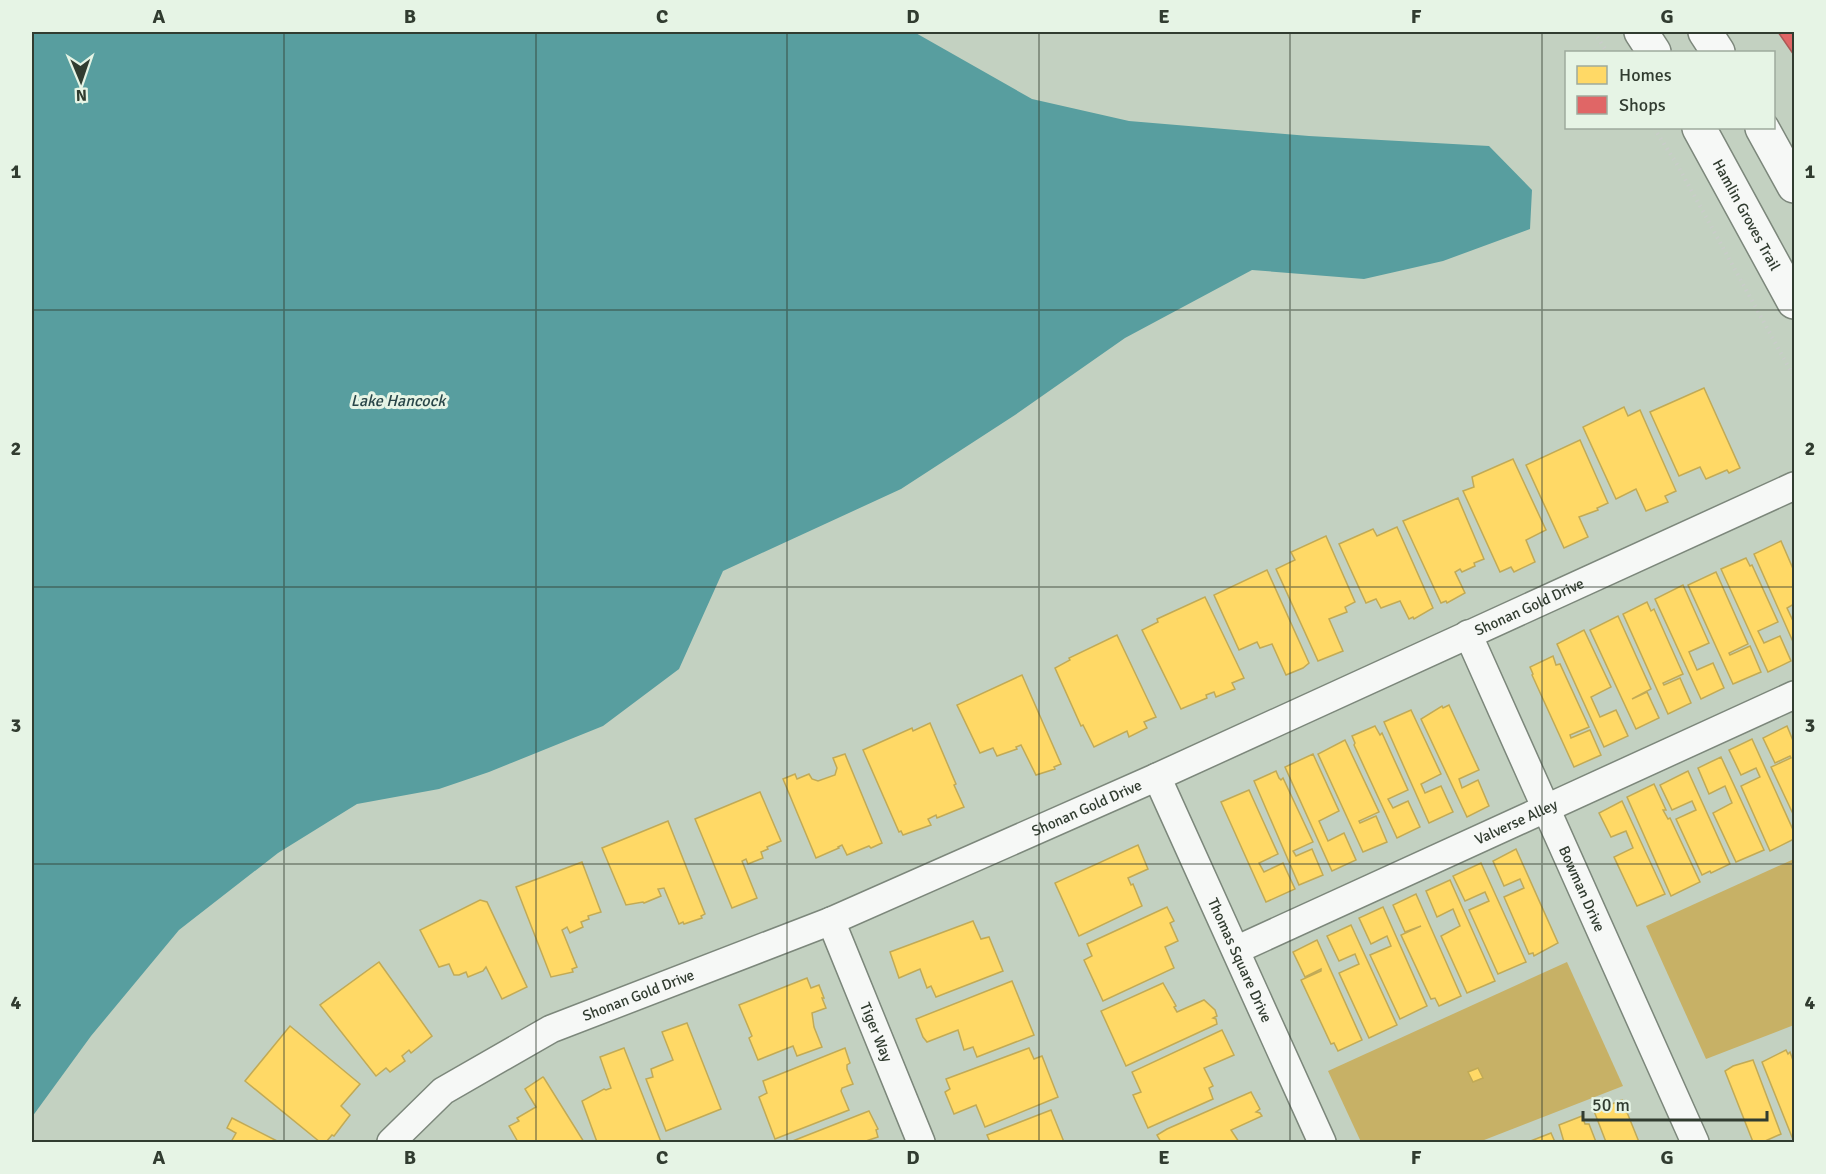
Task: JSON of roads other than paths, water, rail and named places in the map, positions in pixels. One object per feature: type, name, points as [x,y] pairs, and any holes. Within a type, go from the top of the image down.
[{"type":"main road","points":[[1641,32],[1653,51]]},
{"type":"main road","points":[[1705,32],[1717,51]]},
{"type":"main road","name":"Hamlin Groves Trail","points":[[1700,129],[1794,302]]},
{"type":"main road","points":[[1763,129],[1794,186]]},
{"type":"street","name":"Shonan Gold Drive","points":[[391,1143],[443,1090],[550,1029],[831,921],[1158,777],[1794,486]]},
{"type":"street","name":"Bowman Drive","points":[[1468,634],[1695,1143]]},
{"type":"street","name":"Valverse Alley","points":[[1236,950],[1794,695]]},
{"type":"street","name":"Thomas Square Drive","points":[[1158,777],[1322,1143]]},
{"type":"street","name":"Tiger Way","points":[[831,921],[921,1143]]},
{"type":"water","name":"Lake Hancock","points":[[32,32],[914,32],[1032,99],[1129,121],[1309,136],[1489,146],[1532,190],[1530,229],[1443,261],[1364,279],[1252,270],[1125,338],[1015,415],[901,489],[723,571],[679,669],[603,726],[489,772],[439,789],[357,804],[278,853],[179,930],[91,1036],[32,1117]]}]
